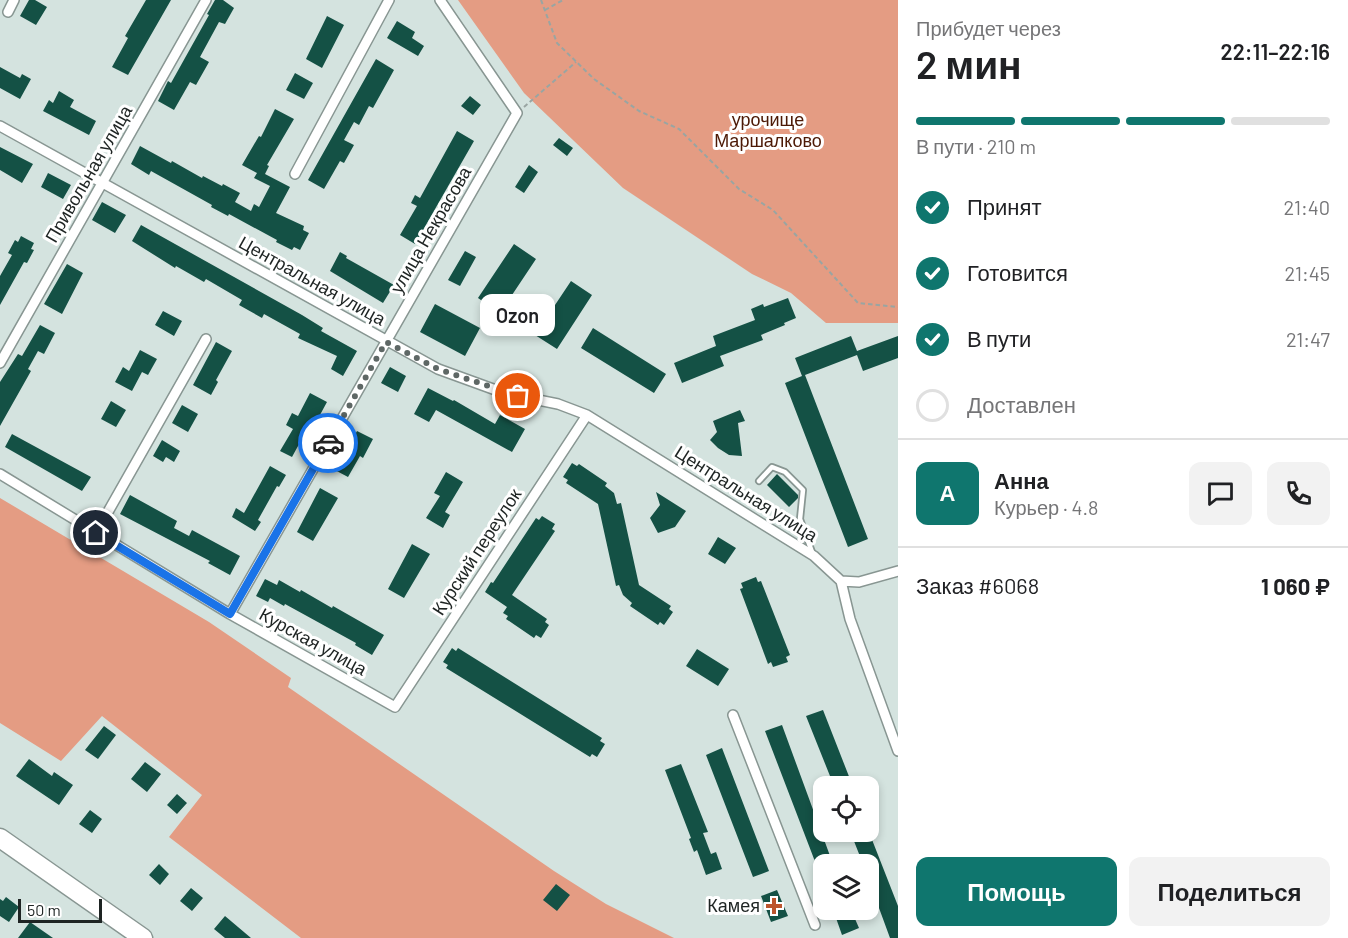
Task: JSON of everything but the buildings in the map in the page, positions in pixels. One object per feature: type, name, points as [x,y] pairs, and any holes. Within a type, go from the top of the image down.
[{"type":"highway","points":[[0,838],[143,938]]},
{"type":"highway","points":[[0,852],[124,938]]},
{"type":"street","points":[[8,12],[14,0]]},
{"type":"street","name":"Привольная улица","points":[[0,363],[206,0]]},
{"type":"street","points":[[295,174],[389,0]]},
{"type":"street","points":[[441,0],[517,113]]},
{"type":"street","name":"улица Некрасова","points":[[230,614],[517,113]]},
{"type":"street","name":"Центральная улица","points":[[0,126],[438,369],[504,393],[558,404],[587,414],[814,556],[841,581]]},
{"type":"street","points":[[96,533],[206,339]]},
{"type":"street","name":"Курский переулок","points":[[395,707],[587,414]]},
{"type":"street","name":"Курская улица","points":[[0,474],[230,614],[395,707]]},
{"type":"street","points":[[898,571],[860,582],[841,581],[850,619],[898,751]]},
{"type":"street","points":[[734,715],[814,925]]},
{"type":"lane","points":[[759,481],[772,467],[785,472],[803,490],[800,519],[814,556]]},
{"type":"path","points":[[541,0],[557,43],[594,79],[639,111],[679,129],[739,189],[773,210],[858,303],[898,307]]},
{"type":"path","points":[[545,10],[563,0]]},
{"type":"path","points":[[517,113],[576,62]]},
{"type":"green space","name":"урочище Маршалково","points":[[458,0],[898,0],[898,323],[826,323],[791,293],[752,274],[623,188],[524,93]]},
{"type":"green space","points":[[0,498],[209,622],[291,678],[288,687],[554,871],[606,904],[674,938],[301,938],[169,837],[202,795],[102,716],[61,761],[0,723]]},
{"type":"way so far","points":[[328,443],[386,342],[459,378],[518,396]]},
{"type":"place","name":"Ozon","points":[[518,396]]},
{"type":"place","name":"Камея","points":[[774,906]]},
{"type":"route","points":[[96,533],[230,614],[328,443]]}]
